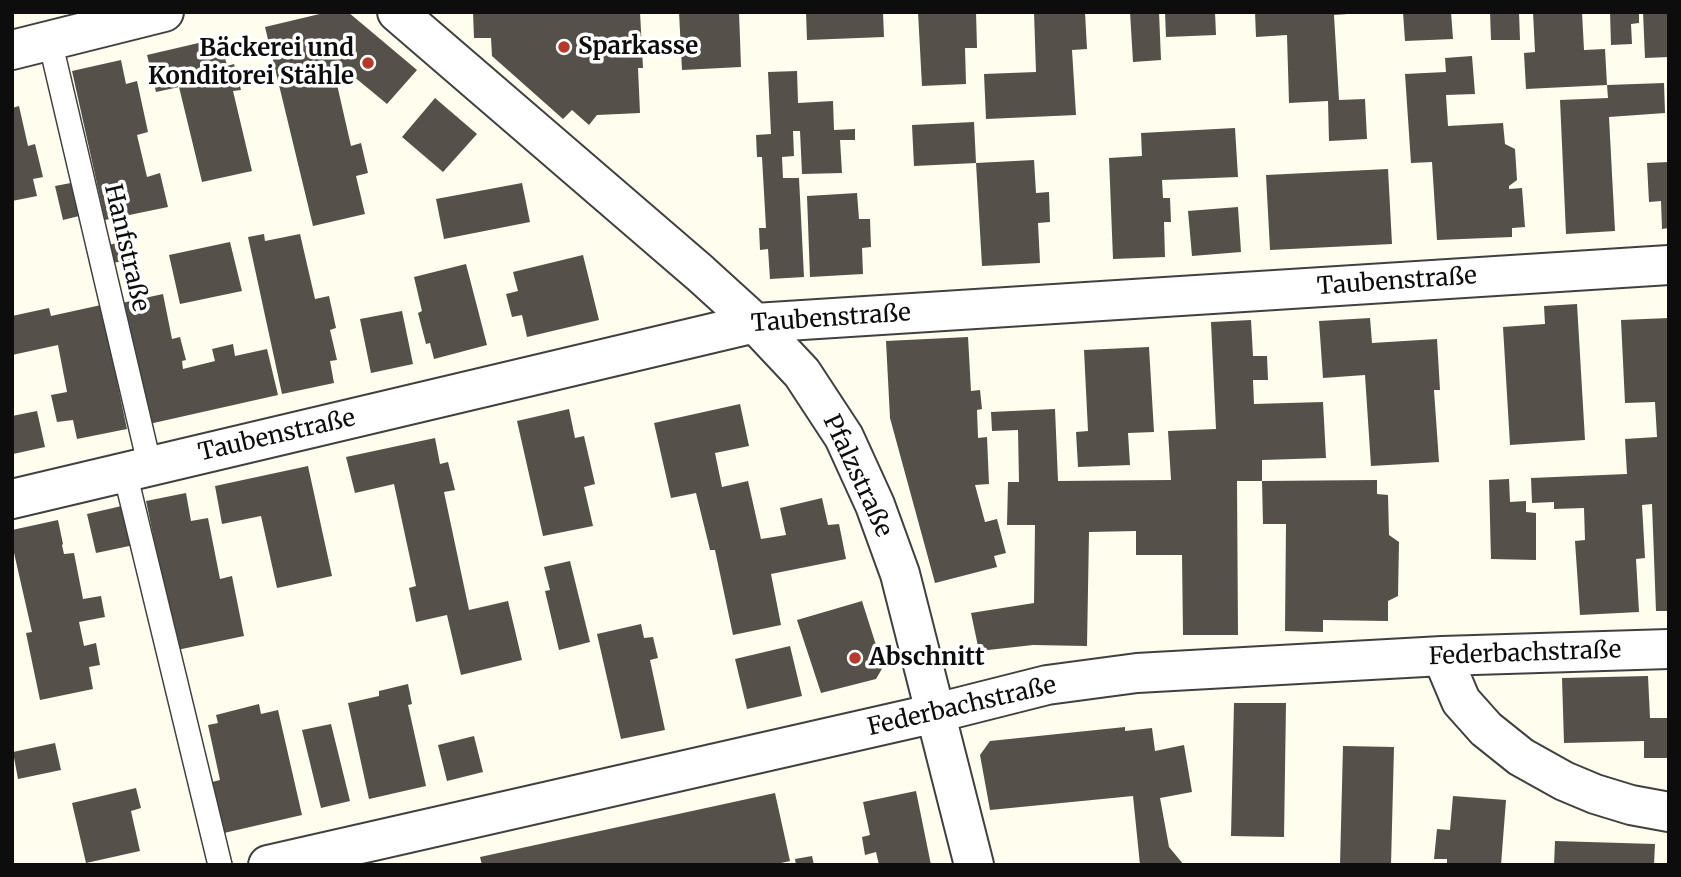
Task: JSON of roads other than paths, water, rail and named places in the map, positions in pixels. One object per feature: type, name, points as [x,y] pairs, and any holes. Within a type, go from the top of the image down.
[{"type":"street","points":[[12,50],[164,12]]},
{"type":"street","name":"Pfalzstraße","points":[[397,12],[701,273],[755,323],[802,373],[844,437],[875,505],[900,573],[974,865]]},
{"type":"street","name":"Taubenstraße","points":[[12,499],[755,323],[1669,265]]},
{"type":"street","name":"Federbachstraße","points":[[268,865],[1048,685],[1138,673],[1442,656],[1669,649]]},
{"type":"street","points":[[1442,656],[1461,701],[1486,729],[1521,757],[1563,781],[1595,794],[1631,805],[1669,812]]},
{"type":"lane","name":"Hanfstraße","points":[[50,41],[220,865]]},
{"type":"place","name":"Sparkasse","points":[[564,47]]},
{"type":"place","name":"Bäckerei und Konditorei Stähle","points":[[368,63]]},
{"type":"place","name":"Abschnitt","points":[[855,658]]}]
